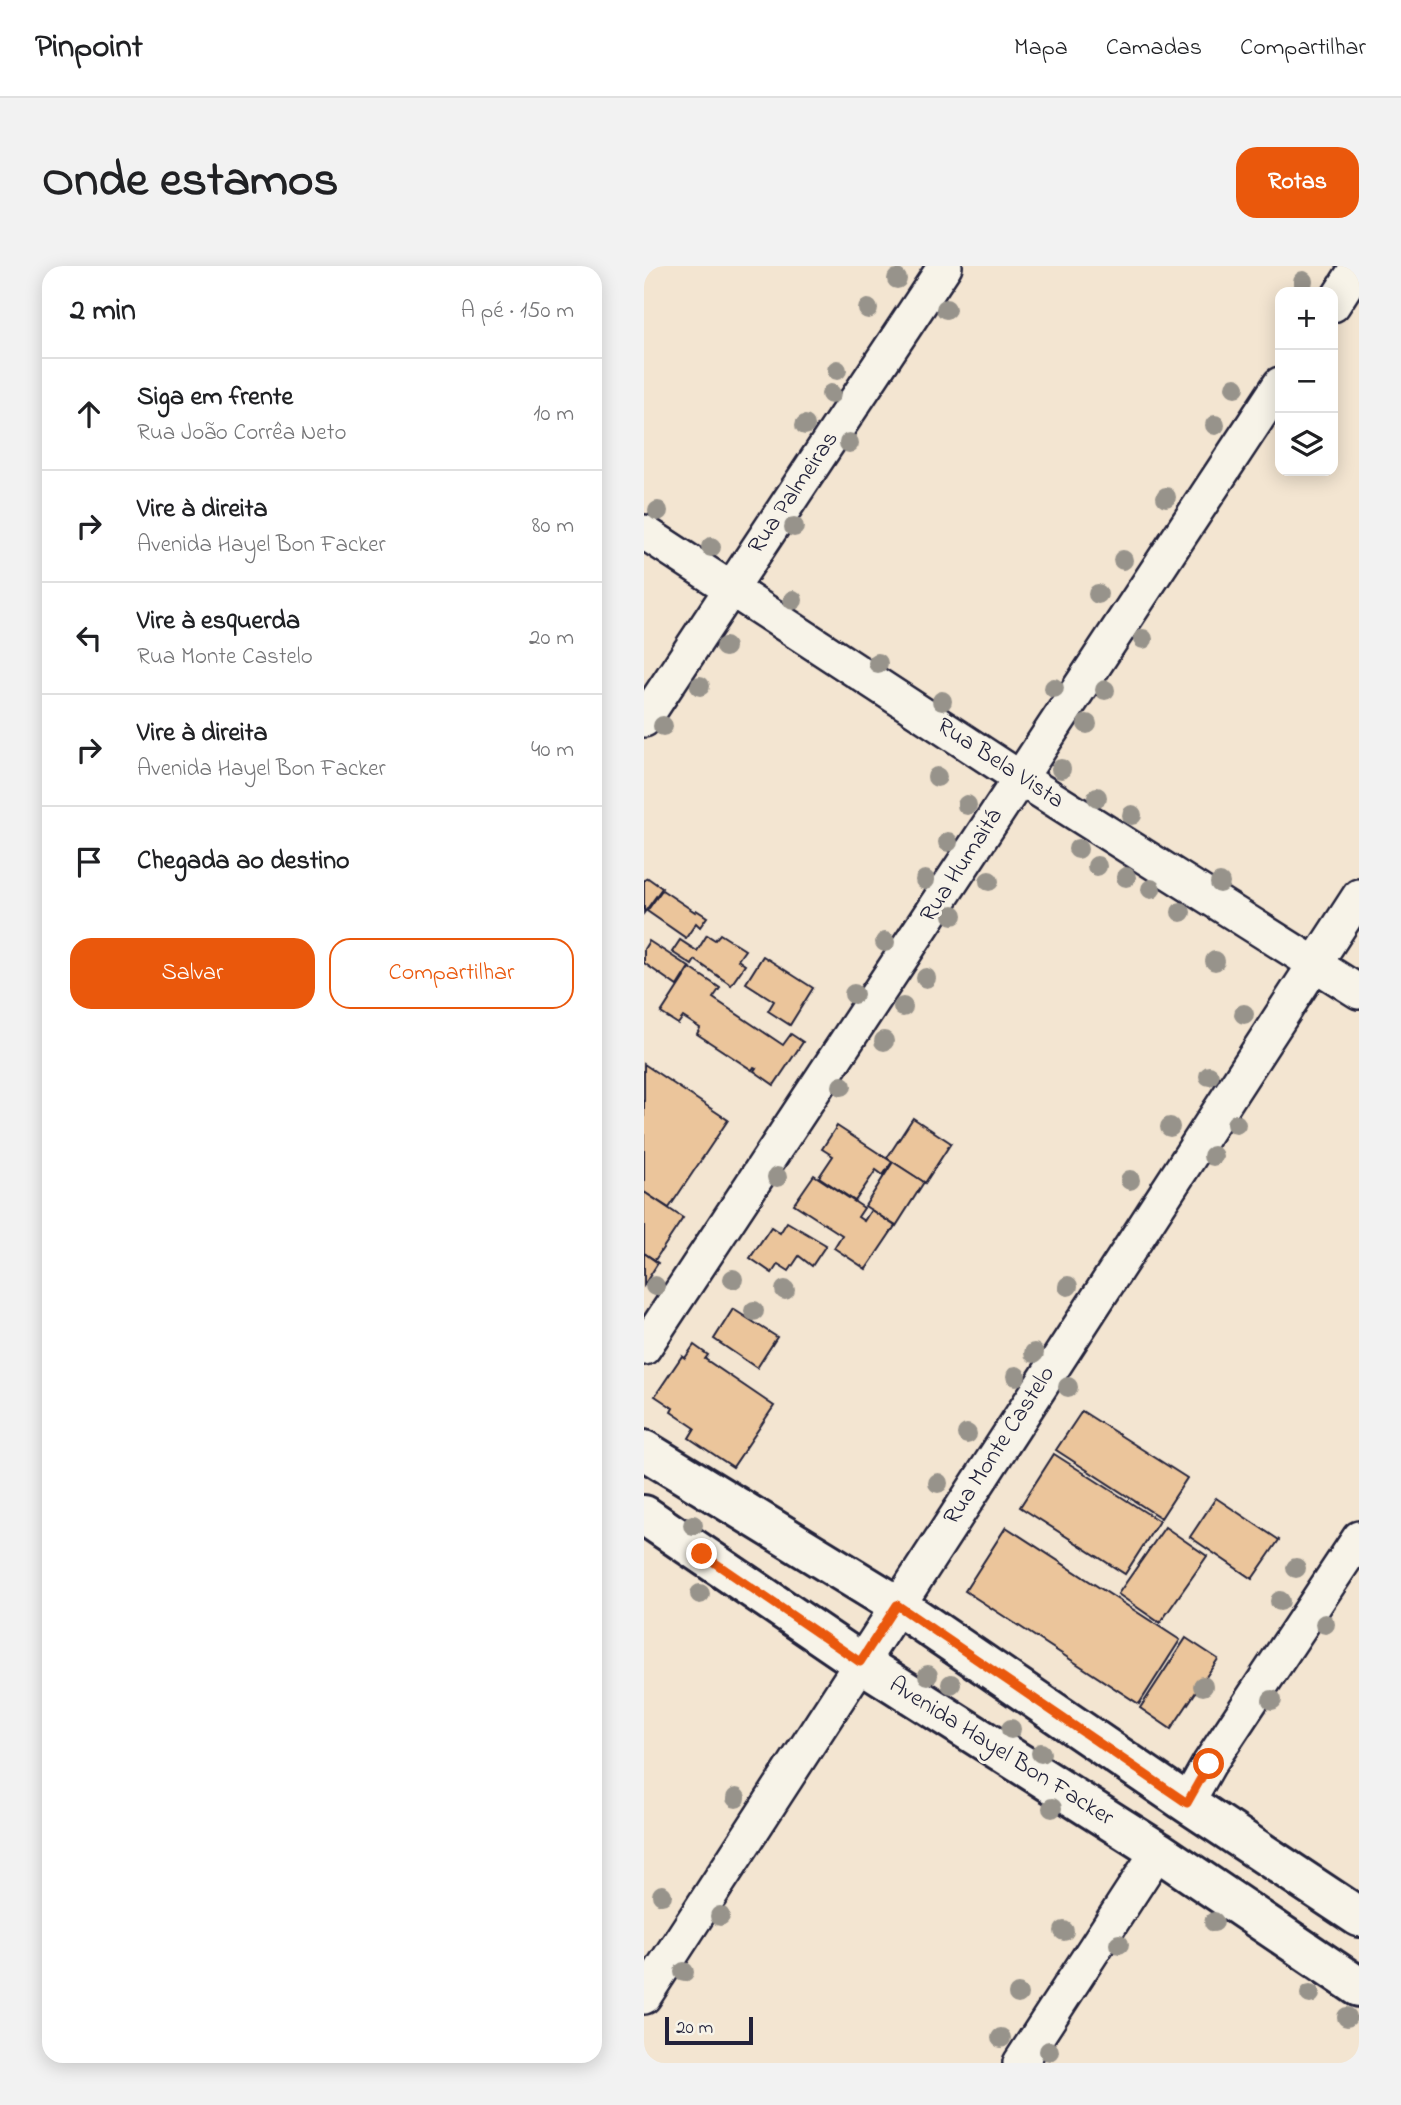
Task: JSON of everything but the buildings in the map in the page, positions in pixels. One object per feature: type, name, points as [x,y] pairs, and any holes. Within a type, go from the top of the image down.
[{"type":"main road","points":[[644,1450],[897,1605],[1359,1917]]},
{"type":"main road","name":"Avenida Hayel Bon Facker","points":[[644,1516],[860,1662],[1158,1851],[1359,1987]]},
{"type":"street","name":"Rua Palmeiras","points":[[644,720],[945,266]]},
{"type":"street","points":[[1338,297],[1358,266]]},
{"type":"street","name":"Rua Humaitá","points":[[644,1348],[1275,392]]},
{"type":"street","name":"Rua Bela Vista","points":[[644,532],[1020,778],[1359,992]]},
{"type":"street","name":"Rua Monte Castelo","points":[[644,1997],[1359,896]]},
{"type":"street","points":[[1187,1803],[1209,1764],[1359,1538]]},
{"type":"street","points":[[1020,2063],[1158,1851]]},
{"type":"route","points":[[702,1554],[860,1662],[897,1605],[1187,1803],[1209,1764]]}]
